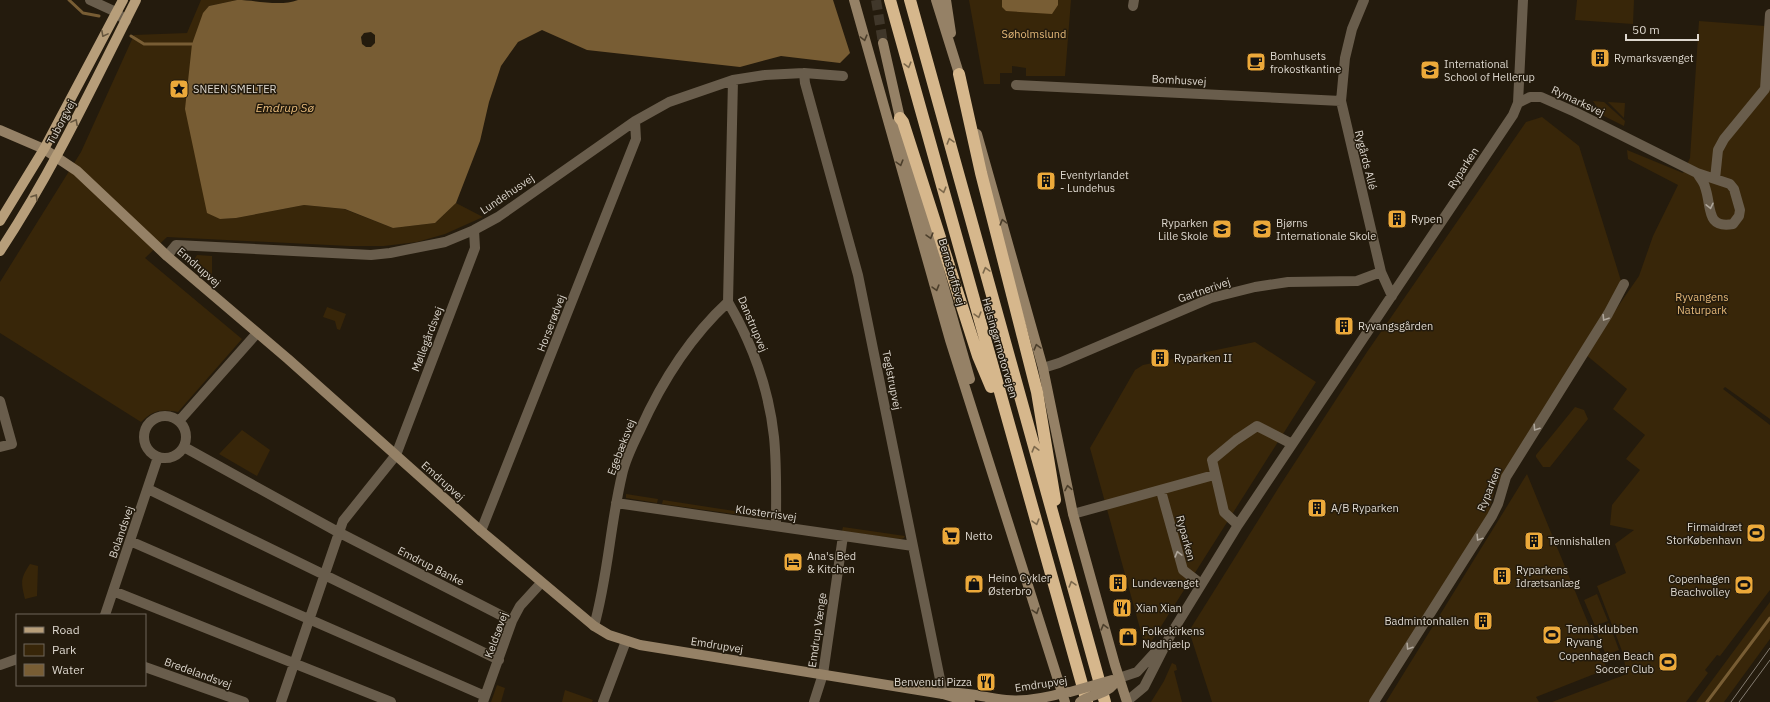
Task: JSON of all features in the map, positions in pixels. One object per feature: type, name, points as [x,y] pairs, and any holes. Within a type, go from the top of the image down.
[{"type":"highway","name":"Helsingørmotorvejen","points":[[890,0],[1087,702]]},
{"type":"highway","name":"Helsingørmotorvejen","points":[[911,0],[1105,702]]},
{"type":"highway","points":[[959,74],[984,187],[1037,392],[1064,554]]},
{"type":"highway","points":[[900,118],[903,122],[978,356],[1010,431]]},
{"type":"main road","name":"Tuborgvej","points":[[0,221],[44,149],[123,0]]},
{"type":"main road","name":"Tuborgvej","points":[[0,251],[43,184],[136,0]]},
{"type":"street","points":[[90,0],[116,12],[126,21]]},
{"type":"street","points":[[854,0],[950,340],[1066,696]]},
{"type":"street","points":[[936,0],[989,171],[1043,368],[1073,514],[1115,681],[1127,702]]},
{"type":"street","points":[[946,0],[959,74]]},
{"type":"street","name":"Rygårds Allé","points":[[1364,0],[1353,26],[1345,58],[1341,100],[1381,272],[1392,296]]},
{"type":"street","points":[[1518,103],[1523,0]]},
{"type":"street","points":[[1715,179],[1716,160],[1721,145],[1765,89],[1770,14]]},
{"type":"street","name":"Bernstorffsvej","points":[[883,43],[900,118],[897,123],[956,329],[1004,507]]},
{"type":"street","name":"Lundehusvej","points":[[167,256],[176,245],[371,255],[390,254],[445,242],[474,230],[498,217],[635,121],[669,102],[733,80],[765,75],[804,73],[843,76]]},
{"type":"street","name":"Teglstrupvej","points":[[804,73],[805,83],[858,275],[943,694]]},
{"type":"street","name":"Danstrupvej","points":[[733,80],[728,302],[740,322],[766,391],[774,437],[776,526]]},
{"type":"street","name":"Bomhusvej","points":[[1016,85],[1341,100]]},
{"type":"street","name":"Rymarksvej","points":[[1518,103],[1530,97],[1541,97],[1575,112],[1697,174],[1730,184],[1734,189],[1740,210],[1739,216],[1733,224],[1722,226],[1712,217],[1705,186],[1697,174]]},
{"type":"street","name":"Ryparken","points":[[1127,702],[1144,686],[1171,634],[1200,584],[1513,115],[1518,103]]},
{"type":"street","name":"Horserødvej","points":[[482,532],[636,139],[635,121]]},
{"type":"street","name":"Emdrupvej","points":[[0,130],[44,149],[57,156],[77,171],[167,256],[257,332],[482,532],[594,626],[626,641],[943,694],[970,702]]},
{"type":"street","name":"Møllegårdsvej","points":[[396,455],[475,248],[474,230]]},
{"type":"street","name":"Gartnerivej","points":[[1043,368],[1060,363],[1211,298],[1255,287],[1288,282],[1357,281],[1381,272]]},
{"type":"street","name":"Ryparken","points":[[1374,702],[1492,516],[1498,504],[1506,477],[1608,314],[1624,284]]},
{"type":"street","name":"Egebæksvej","points":[[594,626],[600,604],[622,473],[637,436],[667,375],[689,343],[713,316],[728,302]]},
{"type":"street","points":[[179,421],[257,332]]},
{"type":"street","points":[[0,401],[12,444],[0,447]]},
{"type":"street","points":[[166,416],[179,421],[186,433],[184,447],[173,457],[158,457],[147,446],[144,439],[148,425],[153,420],[166,416]]},
{"type":"street","points":[[1238,525],[1224,512],[1214,475],[1212,460],[1236,440],[1257,426],[1292,444]]},
{"type":"street","name":"Emdrup Banke","points":[[184,447],[338,532],[512,621]]},
{"type":"street","points":[[281,702],[342,521],[396,455]]},
{"type":"street","name":"Bolandsvej","points":[[105,614],[158,457]]},
{"type":"street","points":[[1073,514],[1161,491],[1214,475]]},
{"type":"street","points":[[148,489],[323,575],[412,616],[499,660]]},
{"type":"street","name":"Ryparken","points":[[1161,491],[1183,570],[1200,584]]},
{"type":"street","name":"Klosterrisvej","points":[[616,503],[913,546]]},
{"type":"street","name":"Emdrup Vænge","points":[[814,702],[823,674],[843,536]]},
{"type":"street","points":[[130,541],[308,619],[484,699]]},
{"type":"street","name":"Keldsøvej","points":[[484,699],[512,621],[521,604],[542,583]]},
{"type":"street","points":[[113,591],[391,702]]},
{"type":"street","name":"Ryparken","points":[[1115,681],[1137,672],[1145,665],[1171,634]]},
{"type":"street","points":[[604,702],[626,641]]},
{"type":"street","points":[[0,665],[16,659]]},
{"type":"street","name":"Bredelandsvej","points":[[146,667],[244,702]]},
{"type":"street","points":[[1080,702],[1106,691],[1115,681]]},
{"type":"street","name":"Emdrupvej","points":[[943,694],[961,692],[1008,701],[1038,700],[1066,696],[1115,681]]},
{"type":"green space","points":[[201,0],[237,0],[209,6],[220,219],[236,218],[304,205],[344,209],[393,228],[435,223],[456,203],[483,217],[445,234],[417,242],[384,246],[349,246],[167,237],[145,258],[242,339],[178,412],[158,411],[141,422],[0,333],[0,282],[81,152],[134,35],[187,33]]},
{"type":"green space","name":"Søholmslund","points":[[969,0],[1071,0],[1065,76],[1026,76],[1026,68],[1012,66],[1012,73],[1000,73],[1000,84],[984,84]]},
{"type":"green space","points":[[1577,0],[1634,0],[1633,24],[1575,20]]},
{"type":"green space","name":"Ryvangens Naturpark","points":[[1699,21],[1765,26],[1770,78],[1770,419],[1725,387],[1723,389],[1770,425],[1770,590],[1720,656],[1717,655],[1705,670],[1708,673],[1686,702],[1552,702],[1627,674],[1622,651],[1597,586],[1626,573],[1615,544],[1634,530],[1610,525],[1612,505],[1640,470],[1626,459],[1645,435],[1613,409],[1627,389],[1585,354],[1639,276],[1653,236],[1678,185],[1628,159],[1627,150],[1683,173],[1690,158]]},
{"type":"green space","points":[[1593,101],[1604,102],[1625,121],[1624,126],[1602,115]]},
{"type":"green space","points":[[1608,102],[1625,103],[1624,118]]},
{"type":"green space","points":[[1542,117],[1579,146],[1622,284],[1496,486],[1488,515],[1369,702],[1212,702],[1189,631],[1279,487],[1367,352],[1526,122]]},
{"type":"green space","points":[[197,255],[212,256],[212,275],[194,260]]},
{"type":"green space","points":[[327,307],[346,314],[340,330],[337,329],[335,321],[323,317]]},
{"type":"green space","points":[[1255,342],[1316,382],[1146,650],[1090,448],[1135,370],[1143,365]]},
{"type":"green space","points":[[1575,407],[1584,410],[1588,419],[1550,467],[1543,467],[1536,455]]},
{"type":"green space","points":[[242,430],[270,450],[257,476],[219,454]]},
{"type":"green space","points":[[1527,474],[1607,669],[1536,697],[1539,702],[1386,702]]},
{"type":"green space","points":[[626,494],[658,499],[657,503],[626,498]]},
{"type":"green space","points":[[663,500],[773,517],[770,519],[662,504]]},
{"type":"green space","points":[[843,527],[905,536],[901,539],[842,531]]},
{"type":"green space","points":[[30,564],[38,566],[37,596],[25,599],[22,581],[24,573]]},
{"type":"green space","points":[[1597,594],[1608,621],[1595,626],[1584,600]]},
{"type":"green space","points":[[1770,602],[1770,639],[1724,702],[1696,702]]},
{"type":"green space","points":[[1609,623],[1619,650],[1606,655],[1595,629]]},
{"type":"green space","points":[[1172,663],[1176,665],[1177,670],[1174,671],[1182,702],[1151,702],[1164,681]]},
{"type":"green space","points":[[497,685],[505,688],[501,702],[491,702]]},
{"type":"green space","points":[[565,690],[593,700],[592,702],[562,702]]},
{"type":"water","name":"Emdrup Sø","points":[[237,0],[283,3],[298,0],[833,0],[850,53],[840,63],[781,56],[740,67],[587,50],[542,30],[518,42],[501,66],[489,102],[480,141],[456,203],[435,223],[393,228],[345,209],[304,205],[236,218],[220,219],[207,213],[185,109],[192,44],[203,13],[209,6]],"holes":[[[371,32],[375,35],[375,43],[371,47],[366,47],[362,44],[361,37],[364,33]]]},
{"type":"water","points":[[1002,0],[1058,0],[1058,5],[1052,14],[1006,11],[1002,7]]},
{"type":"waterway","points":[[69,0],[83,13],[99,16]]},
{"type":"waterway","points":[[131,36],[144,44],[192,44]]},
{"type":"waterway","points":[[1707,702],[1770,618]]},
{"type":"tunnel","points":[[876,0],[883,43]]},
{"type":"tram line","points":[[1731,702],[1770,648]]},
{"type":"tram line","points":[[1739,702],[1770,660]]},
{"type":"place","name":"Rymarksvænget","points":[[1600,58]]},
{"type":"place","name":"Bomhusets frokostkantine","points":[[1256,62]]},
{"type":"place","name":"International School of Hellerup","points":[[1430,70]]},
{"type":"place","name":"SNEEN SMELTER","points":[[179,89]]},
{"type":"place","name":"Eventyrlandet - Lundehus","points":[[1046,181]]},
{"type":"place","name":"Rypen","points":[[1397,219]]},
{"type":"place","name":"Ryparken Lille Skole","points":[[1222,229]]},
{"type":"place","name":"Bjørns Internationale Skole","points":[[1262,229]]},
{"type":"place","name":"Ryvangsgården","points":[[1344,326]]},
{"type":"place","name":"Ryparken II","points":[[1160,358]]},
{"type":"place","name":"A/B Ryparken","points":[[1317,508]]},
{"type":"place","name":"Firmaidræt StorKøbenhavn","points":[[1756,533]]},
{"type":"place","name":"Netto","points":[[951,536]]},
{"type":"place","name":"Tennishallen","points":[[1534,541]]},
{"type":"place","name":"Ana's Bed & Kitchen","points":[[793,562]]},
{"type":"place","name":"Ryparkens Idrætsanlæg","points":[[1502,576]]},
{"type":"place","name":"Lundevænget","points":[[1118,583]]},
{"type":"place","name":"Heino Cykler Østerbro","points":[[974,584]]},
{"type":"place","name":"Copenhagen Beachvolley","points":[[1744,585]]},
{"type":"place","name":"Xian Xian","points":[[1122,608]]},
{"type":"place","name":"Badmintonhallen","points":[[1483,621]]},
{"type":"place","name":"Tennisklubben Ryvang","points":[[1552,635]]},
{"type":"place","name":"Folkekirkens Nødhjælp","points":[[1128,637]]},
{"type":"place","name":"Copenhagen Beach Soccer Club","points":[[1668,662]]},
{"type":"place","name":"Benvenuti Pizza","points":[[986,682]]}]
